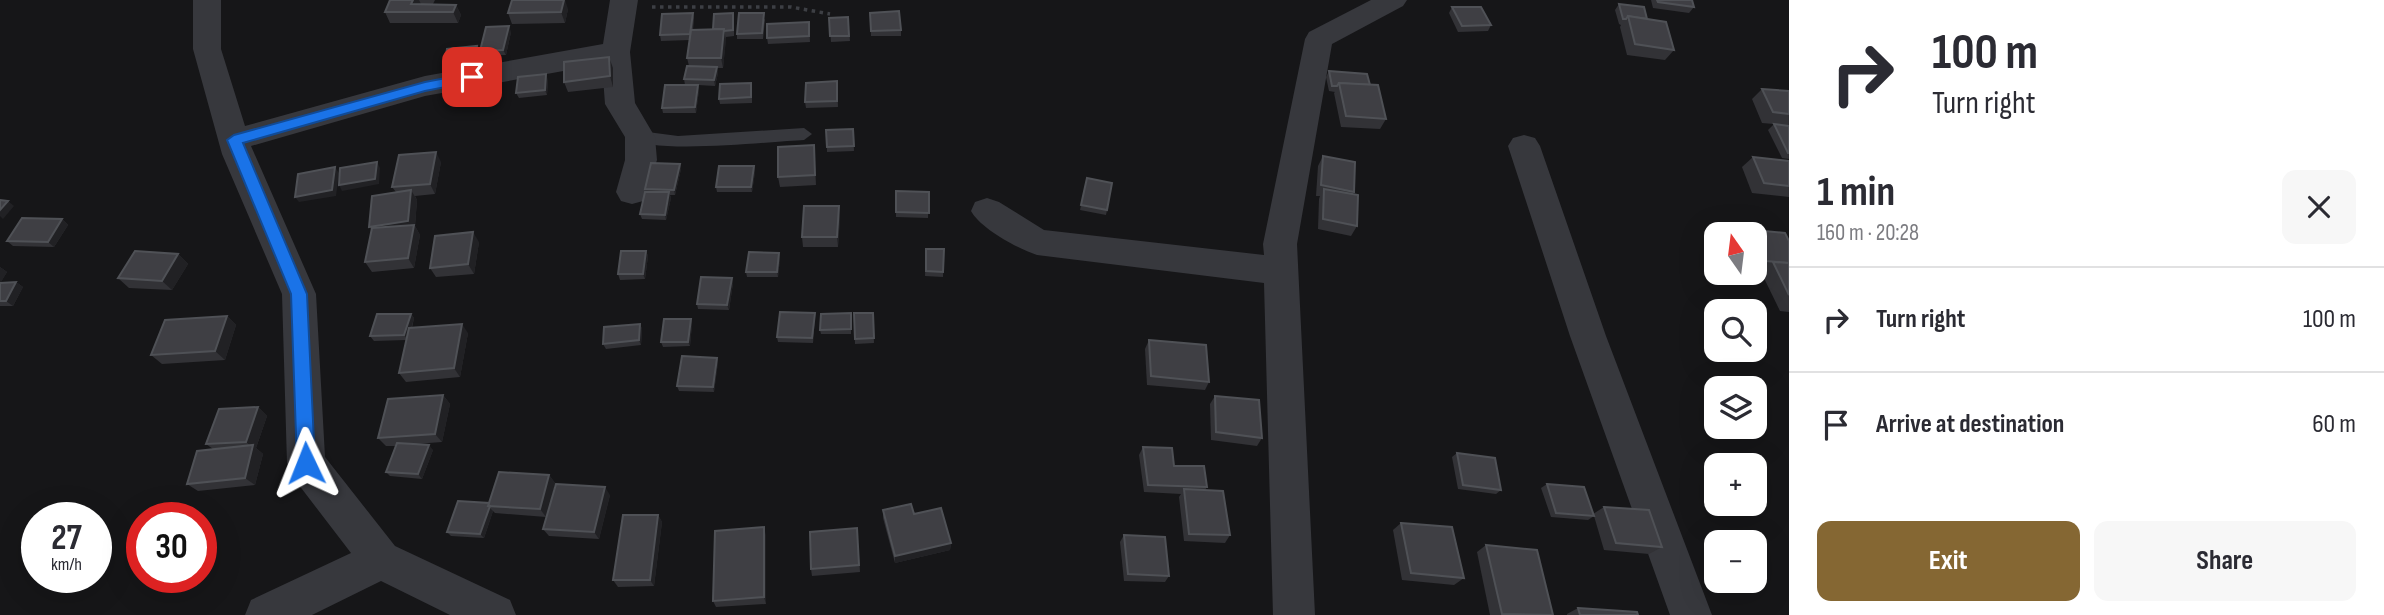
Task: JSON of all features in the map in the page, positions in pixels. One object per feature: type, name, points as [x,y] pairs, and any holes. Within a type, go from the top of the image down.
[{"type":"street","points":[[207,0],[207,49],[234,140],[299,294],[306,463],[381,560],[495,615]]},
{"type":"street","points":[[1294,615],[1280,244],[1319,38],[1393,0]]},
{"type":"street","points":[[624,4],[616,52],[620,104],[640,137],[641,160],[632,192]]},
{"type":"street","points":[[234,140],[425,86],[616,52]]},
{"type":"street","points":[[1524,146],[1588,336],[1691,615]]},
{"type":"street","points":[[987,211],[1037,242],[1281,271]]},
{"type":"street","points":[[266,615],[381,560]]},
{"type":"lane","points":[[640,137],[678,142],[804,134]]},
{"type":"path","points":[[624,4],[791,8],[830,14]]},
{"type":"building","points":[[390,0],[413,0],[411,4],[456,5],[453,12],[385,12]]},
{"type":"building","points":[[512,0],[564,0],[561,12],[508,13]]},
{"type":"building","points":[[1657,0],[1692,0],[1694,7],[1658,2]]},
{"type":"building","points":[[1619,4],[1644,7],[1647,19],[1628,16],[1623,19]]},
{"type":"building","points":[[1452,7],[1481,7],[1491,25],[1462,26]]},
{"type":"building","points":[[899,11],[901,30],[871,31],[870,13]]},
{"type":"building","points":[[693,13],[690,34],[660,35],[662,14]]},
{"type":"building","points":[[733,13],[733,30],[713,29],[714,14]]},
{"type":"building","points":[[739,13],[764,13],[762,33],[737,34]]},
{"type":"building","points":[[1628,16],[1666,22],[1674,50],[1635,44]]},
{"type":"building","points":[[848,17],[849,36],[830,36],[829,18]]},
{"type":"building","points":[[809,22],[809,36],[767,38],[767,24]]},
{"type":"building","points":[[509,26],[503,50],[480,51],[486,27]]},
{"type":"building","points":[[724,29],[721,58],[687,58],[691,30]]},
{"type":"building","points":[[477,46],[474,63],[444,66],[447,49]]},
{"type":"building","points":[[609,57],[610,76],[564,82],[564,62]]},
{"type":"building","points":[[687,66],[717,67],[714,80],[684,79]]},
{"type":"building","points":[[1329,71],[1367,74],[1370,85],[1339,83],[1332,86]]},
{"type":"building","points":[[546,74],[545,90],[516,93],[518,77]]},
{"type":"building","points":[[837,81],[837,101],[805,102],[806,83]]},
{"type":"building","points":[[751,83],[751,97],[719,99],[720,84]]},
{"type":"building","points":[[1339,83],[1378,85],[1386,119],[1346,116]]},
{"type":"building","points":[[665,85],[698,85],[695,107],[662,108]]},
{"type":"building","points":[[1762,89],[1789,91],[1789,114],[1773,112]]},
{"type":"building","points":[[1774,124],[1789,126],[1789,153],[1788,153]]},
{"type":"building","points":[[853,129],[854,146],[827,147],[826,130]]},
{"type":"building","points":[[814,145],[815,175],[778,177],[778,147]]},
{"type":"building","points":[[436,152],[430,184],[392,187],[399,155]]},
{"type":"building","points":[[1323,156],[1355,162],[1354,192],[1321,185]]},
{"type":"building","points":[[1753,157],[1789,161],[1789,186],[1764,183]]},
{"type":"building","points":[[377,162],[375,179],[339,185],[340,168]]},
{"type":"building","points":[[651,163],[680,164],[674,190],[645,189]]},
{"type":"building","points":[[719,166],[754,166],[751,187],[716,187]]},
{"type":"building","points":[[335,167],[332,190],[295,197],[298,174]]},
{"type":"building","points":[[1087,178],[1112,183],[1107,210],[1081,205]]},
{"type":"building","points":[[1324,189],[1358,195],[1357,226],[1323,219]]},
{"type":"building","points":[[411,190],[408,221],[369,227],[372,196]]},
{"type":"building","points":[[896,191],[929,192],[929,213],[896,212]]},
{"type":"building","points":[[645,192],[669,192],[665,215],[640,214]]},
{"type":"building","points":[[0,200],[8,201],[0,210]]},
{"type":"building","points":[[804,206],[839,206],[837,237],[802,237]]},
{"type":"building","points":[[22,218],[62,219],[48,242],[7,241]]},
{"type":"building","points":[[414,225],[408,258],[365,262],[372,228]]},
{"type":"building","points":[[1768,231],[1785,233],[1789,241],[1789,263],[1768,261]]},
{"type":"building","points":[[473,232],[468,264],[430,268],[435,236]]},
{"type":"building","points":[[926,249],[944,249],[943,272],[926,271]]},
{"type":"building","points":[[135,251],[178,254],[162,281],[118,278]]},
{"type":"building","points":[[621,251],[646,251],[643,274],[618,274]]},
{"type":"building","points":[[749,252],[779,253],[777,272],[746,272]]},
{"type":"building","points":[[1773,262],[1789,263],[1789,295]]},
{"type":"building","points":[[701,277],[732,278],[727,305],[697,304]]},
{"type":"building","points":[[16,282],[6,301],[0,301],[0,283]]},
{"type":"building","points":[[780,312],[815,313],[812,338],[777,337]]},
{"type":"building","points":[[851,313],[851,329],[820,330],[821,314]]},
{"type":"building","points":[[854,313],[873,313],[874,338],[855,339]]},
{"type":"building","points":[[377,314],[411,314],[404,335],[370,336]]},
{"type":"building","points":[[227,316],[215,351],[151,355],[165,320]]},
{"type":"building","points":[[664,319],[691,319],[688,342],[661,342]]},
{"type":"building","points":[[462,324],[454,368],[399,373],[409,328]]},
{"type":"building","points":[[640,324],[639,340],[603,344],[604,327]]},
{"type":"building","points":[[1149,340],[1206,345],[1209,382],[1151,376]]},
{"type":"building","points":[[682,356],[717,358],[713,387],[677,386]]},
{"type":"building","points":[[443,395],[435,434],[378,438],[388,399]]},
{"type":"building","points":[[1215,396],[1259,400],[1262,438],[1216,432]]},
{"type":"building","points":[[258,407],[246,442],[206,444],[219,409]]},
{"type":"building","points":[[397,443],[429,445],[418,474],[386,472]]},
{"type":"building","points":[[253,445],[245,478],[187,484],[197,451]]},
{"type":"building","points":[[1143,447],[1172,448],[1174,466],[1204,466],[1207,487],[1148,485]]},
{"type":"building","points":[[1457,453],[1495,458],[1501,490],[1463,485]]},
{"type":"building","points":[[499,472],[549,475],[540,509],[488,506]]},
{"type":"building","points":[[556,484],[605,487],[594,532],[543,529]]},
{"type":"building","points":[[1547,484],[1584,487],[1594,516],[1556,513]]},
{"type":"building","points":[[1184,489],[1223,491],[1230,535],[1189,534]]},
{"type":"building","points":[[458,501],[489,503],[480,534],[447,532]]},
{"type":"building","points":[[911,504],[914,514],[941,508],[951,543],[895,556],[883,510]]},
{"type":"building","points":[[1604,507],[1649,510],[1662,547],[1616,543]]},
{"type":"building","points":[[623,515],[658,515],[650,580],[613,580]]},
{"type":"building","points":[[1401,523],[1452,527],[1464,578],[1411,573]]},
{"type":"building","points":[[764,527],[764,597],[713,601],[715,531]]},
{"type":"building","points":[[857,528],[859,565],[811,569],[810,532]]},
{"type":"building","points":[[1124,535],[1165,537],[1169,576],[1128,574]]},
{"type":"building","points":[[1486,545],[1537,550],[1553,615],[1502,614]]},
{"type":"building","points":[[1578,608],[1637,612],[1638,615],[1580,615]]},
{"type":"route","points":[[306,463],[299,294],[234,140],[425,86],[472,77]]}]
